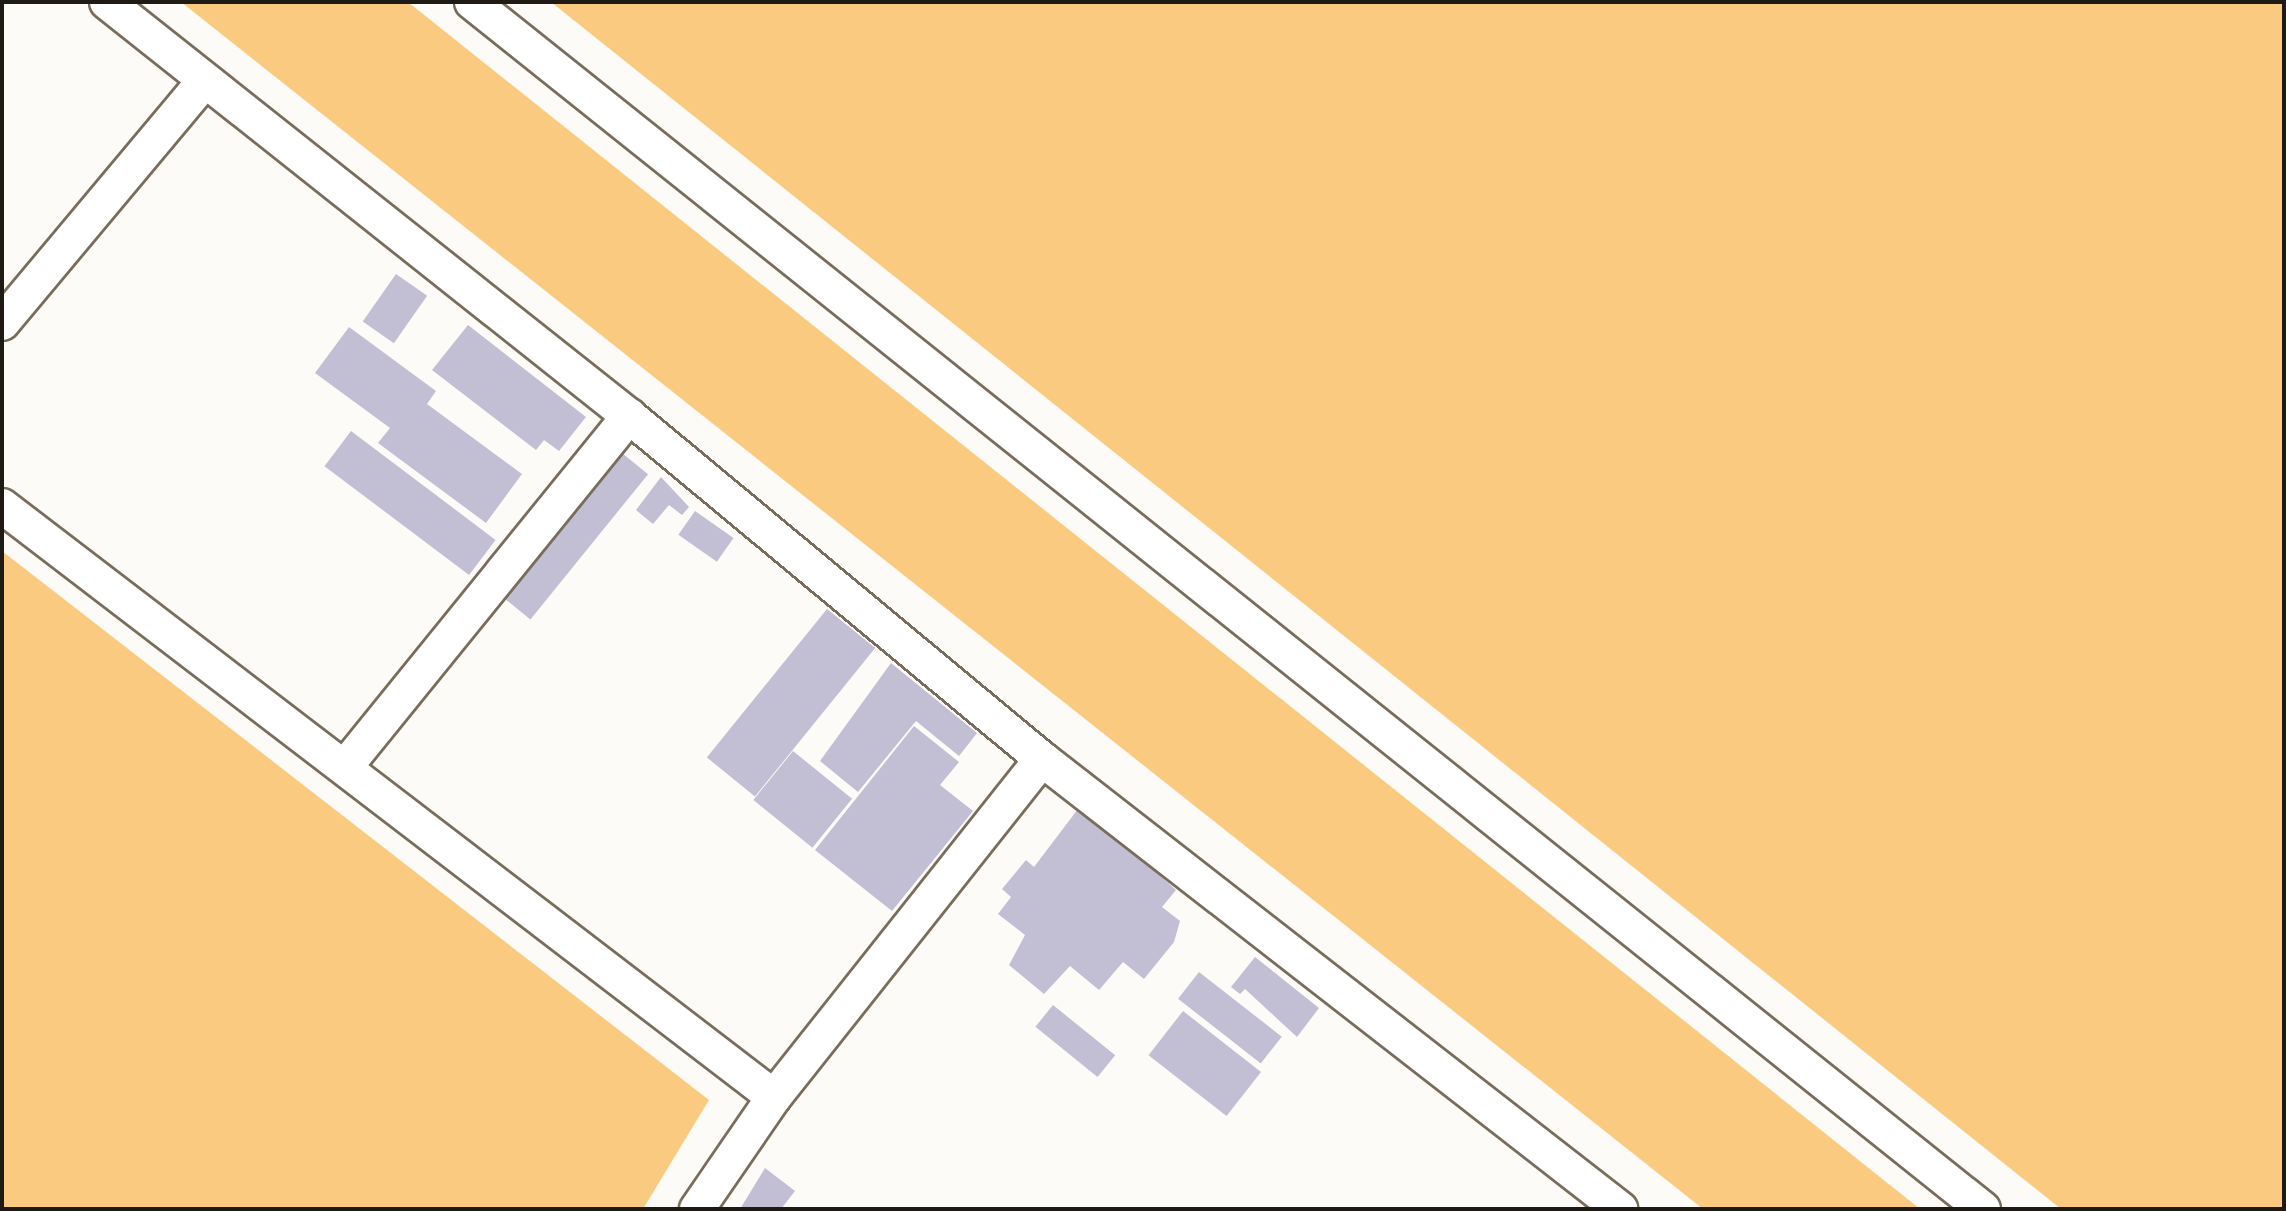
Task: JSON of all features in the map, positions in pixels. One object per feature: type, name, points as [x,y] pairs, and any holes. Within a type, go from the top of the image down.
[{"type":"street","points":[[107,2],[203,83],[629,416],[1042,759],[1620,1209]]},
{"type":"street","points":[[472,2],[1983,1209]]},
{"type":"street","points":[[2,323],[203,83]]},
{"type":"street","points":[[345,767],[629,416]]},
{"type":"street","points":[[2,506],[774,1097]]},
{"type":"street","points":[[697,1209],[774,1097],[1042,759]]},
{"type":"shaded area","points":[[181,2],[408,2],[1920,1209],[1703,1209]]},
{"type":"shaded area","points":[[551,2],[2284,2],[2284,1209],[2061,1209]]},
{"type":"shaded area","points":[[2,551],[709,1100],[643,1209],[2,1209]]},
{"type":"building","points":[[396,274],[427,296],[394,343],[363,322]]},
{"type":"building","points":[[468,325],[586,417],[559,451],[544,440],[536,450],[432,370]]},
{"type":"building","points":[[349,327],[436,391],[427,404],[522,474],[486,523],[378,443],[390,428],[315,373]]},
{"type":"building","points":[[351,431],[496,540],[469,575],[325,466]]},
{"type":"building","points":[[617,449],[648,474],[530,619],[499,594]]},
{"type":"building","points":[[661,477],[689,507],[682,515],[669,505],[653,524],[636,510]]},
{"type":"building","points":[[695,511],[734,538],[717,562],[678,535]]},
{"type":"building","points":[[827,609],[875,648],[755,796],[707,757]]},
{"type":"building","points":[[891,663],[977,733],[959,756],[916,721],[858,792],[820,761]]},
{"type":"building","points":[[914,726],[959,762],[940,785],[973,811],[892,911],[815,850]]},
{"type":"building","points":[[793,751],[852,799],[812,848],[753,800]]},
{"type":"building","points":[[1081,805],[1176,890],[1162,907],[1180,921],[1174,942],[1144,979],[1123,962],[1099,990],[1070,966],[1044,994],[1009,965],[1025,935],[998,914],[1011,897],[1002,889],[1026,860],[1034,867]]},
{"type":"building","points":[[1255,957],[1319,1008],[1297,1037],[1245,989],[1240,994],[1231,987]]},
{"type":"building","points":[[1199,972],[1282,1037],[1261,1063],[1178,999]]},
{"type":"building","points":[[1053,1005],[1115,1055],[1098,1077],[1035,1027]]},
{"type":"building","points":[[1183,1011],[1261,1072],[1227,1116],[1149,1055]]},
{"type":"building","points":[[765,1168],[795,1191],[781,1209],[740,1209]]}]
